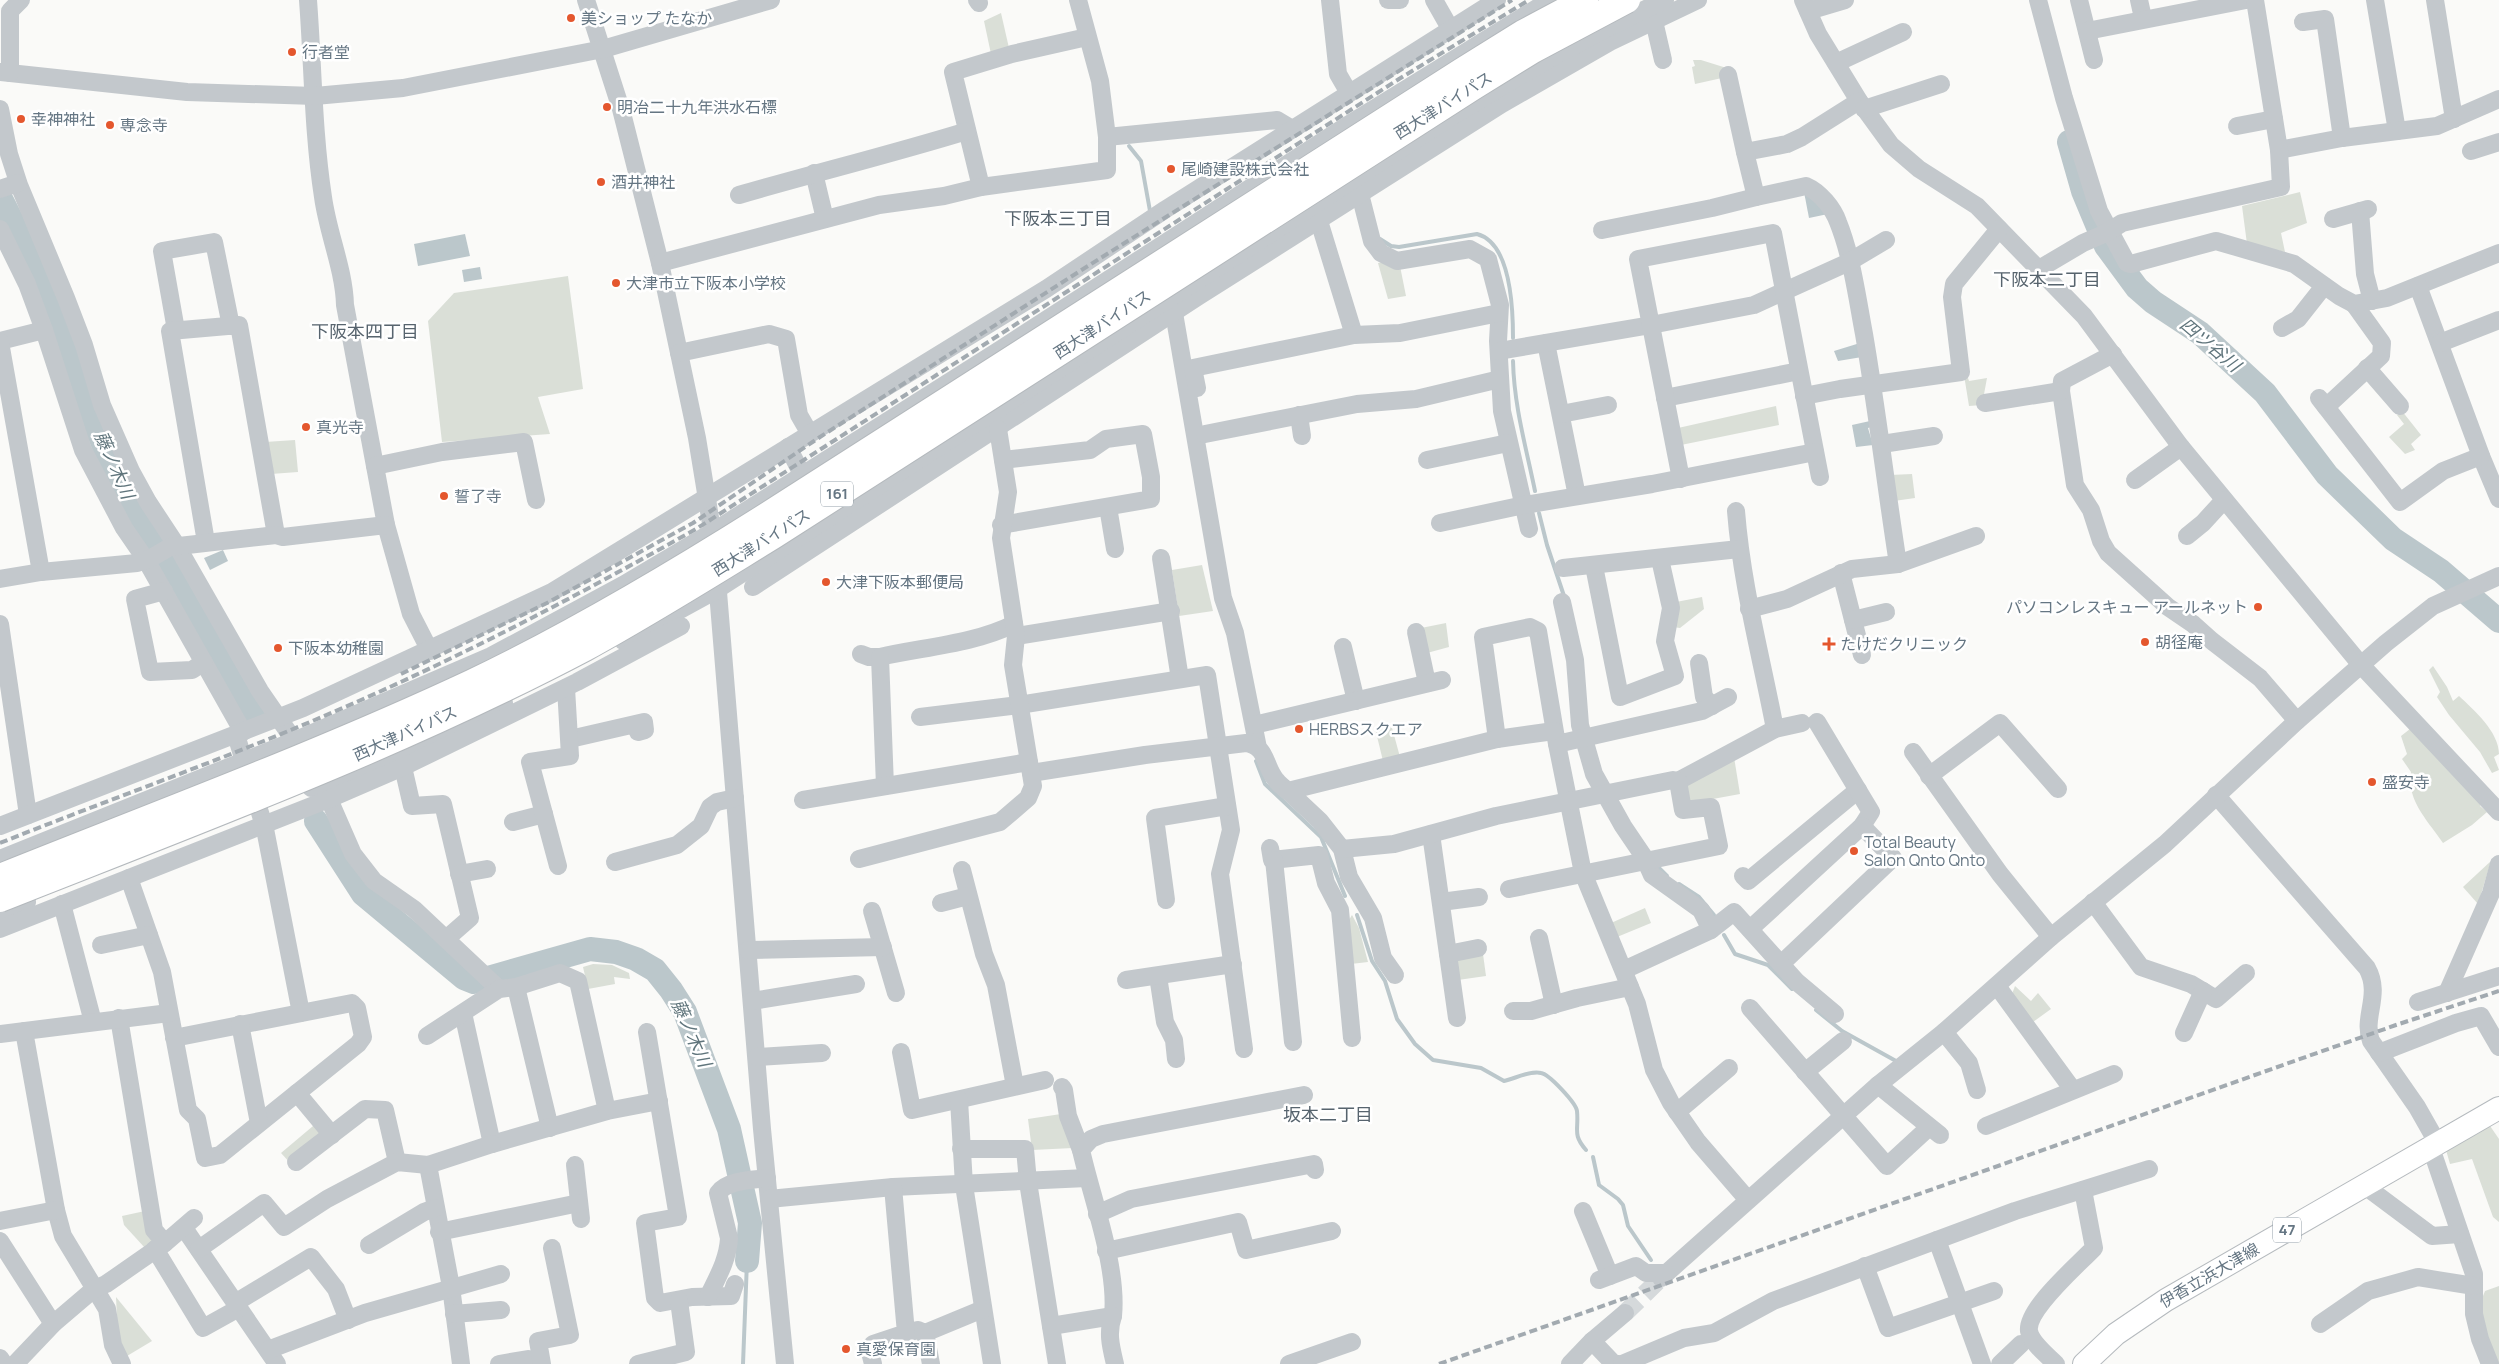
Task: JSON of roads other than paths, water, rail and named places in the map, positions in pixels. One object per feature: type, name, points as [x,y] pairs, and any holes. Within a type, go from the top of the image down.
[{"type":"highway","name":"西大津バイパス","points":[[0,877],[328,746],[471,682],[577,629],[669,577],[763,518],[1462,71],[1585,0]]},
{"type":"highway","name":"西大津バイパス","points":[[0,899],[336,764],[480,700],[585,647],[678,594],[773,536],[1464,92],[1533,50],[1627,0]]},
{"type":"main road","name":"伊香立浜大津線","points":[[2084,1364],[2116,1334],[2166,1300],[2499,1108]]},
{"type":"street","points":[[20,0],[10,11],[3,73],[187,92],[315,96],[403,88],[603,49],[771,0]]},
{"type":"street","points":[[308,0],[315,96],[315,144],[326,218],[344,290],[345,305],[386,525],[411,614],[430,651]]},
{"type":"street","points":[[586,0],[621,109],[660,262],[697,438],[705,498],[714,531],[766,1178],[785,1364]]},
{"type":"street","points":[[660,262],[879,204],[944,196],[981,187],[1107,170],[1107,137],[1100,82],[1078,0]]},
{"type":"street","points":[[1330,0],[1338,74],[1349,93]]},
{"type":"street","points":[[1388,0],[1400,0]]},
{"type":"street","points":[[1434,0],[1451,30]]},
{"type":"street","points":[[0,826],[279,717],[430,651],[552,592],[1046,289],[1157,215],[1497,0]]},
{"type":"street","points":[[0,859],[296,740],[491,656],[623,585],[714,531],[1346,126],[1550,0]]},
{"type":"street","points":[[511,712],[566,688],[623,655],[718,589],[776,561],[1377,174],[1506,85],[1626,18],[1665,0]]},
{"type":"street","points":[[875,498],[998,429],[1174,312],[1195,290],[1319,221],[1360,194],[1377,174],[1610,42],[1698,0]]},
{"type":"street","points":[[1845,0],[1806,6],[1836,63],[1862,105],[1891,145],[1919,169],[1977,206],[2084,316],[2181,447],[2361,665],[2499,812]]},
{"type":"street","points":[[2038,0],[2064,98],[2099,211],[2104,234],[2127,263],[2131,264],[2216,241],[2294,264],[2324,286],[2354,304],[2382,343],[2381,356],[2322,402],[2400,502],[2443,471],[2481,456]]},
{"type":"street","points":[[2079,0],[2094,60]]},
{"type":"street","points":[[2139,0],[2143,18]]},
{"type":"street","points":[[2087,31],[2143,18],[2246,0]]},
{"type":"street","points":[[2039,270],[2083,243],[2104,234],[2122,223],[2281,187],[2279,150],[2255,0]]},
{"type":"street","points":[[2375,0],[2397,131]]},
{"type":"street","points":[[2435,0],[2454,119]]},
{"type":"street","points":[[2303,22],[2325,20],[2342,138]]},
{"type":"street","points":[[1654,21],[1663,60]]},
{"type":"street","points":[[1836,63],[1903,32]]},
{"type":"street","points":[[981,187],[954,72],[1012,54],[1087,37]]},
{"type":"street","points":[[1728,74],[1728,97],[1745,152],[1756,197]]},
{"type":"street","points":[[1745,152],[1787,144],[1802,138],[1862,105],[1941,84]]},
{"type":"street","points":[[2279,150],[2342,138],[2437,126],[2499,99]]},
{"type":"street","points":[[1332,104],[1377,174]]},
{"type":"street","points":[[0,109],[9,154],[18,183],[84,344],[102,405],[131,470],[260,691],[296,740],[319,785]]},
{"type":"street","points":[[2237,126],[2274,119]]},
{"type":"street","points":[[1107,137],[1277,120],[1292,129]]},
{"type":"street","points":[[739,195],[814,173],[886,156],[967,131]]},
{"type":"street","points":[[2471,151],[2499,142]]},
{"type":"street","points":[[814,173],[825,219]]},
{"type":"street","points":[[0,189],[18,183]]},
{"type":"street","points":[[1602,230],[1712,208],[1806,186],[1814,189],[1831,209],[1838,222],[1849,262],[1873,385],[1898,564]]},
{"type":"street","points":[[1360,194],[1372,241],[1382,253],[1389,257],[1397,261],[1470,249],[1488,259],[1500,305],[1500,379],[1508,443],[1529,529]]},
{"type":"street","points":[[2332,219],[2364,210],[2365,274],[2372,301]]},
{"type":"street","points":[[1157,215],[1163,245],[1195,290]]},
{"type":"street","points":[[1319,221],[1354,335]]},
{"type":"street","points":[[0,229],[26,284],[44,330],[82,450],[124,528],[149,559],[164,591],[204,662],[240,733],[244,761],[261,817],[301,1012]]},
{"type":"street","points":[[1804,396],[1961,372],[1952,297],[1954,284],[1999,229]]},
{"type":"street","points":[[1681,479],[1638,259],[1773,233],[1820,477]]},
{"type":"street","points":[[1500,351],[1754,305],[1849,262],[1886,240]]},
{"type":"street","points":[[176,330],[162,251],[214,242],[231,326]]},
{"type":"street","points":[[2354,304],[2387,298],[2499,254]]},
{"type":"street","points":[[2282,328],[2298,319],[2324,286]]},
{"type":"street","points":[[2418,286],[2481,456],[2499,499]]},
{"type":"street","points":[[1174,312],[1223,598],[1235,633],[1259,724]]},
{"type":"street","points":[[1209,454],[1193,368],[1354,335],[1400,333],[1499,313]]},
{"type":"street","points":[[2440,343],[2499,321]]},
{"type":"street","points":[[206,542],[170,331],[176,330],[239,325],[276,535]]},
{"type":"street","points":[[41,572],[0,341],[44,330]]},
{"type":"street","points":[[679,353],[769,334],[786,338],[799,415],[810,434]]},
{"type":"street","points":[[1546,343],[1577,496]]},
{"type":"street","points":[[2113,354],[2062,381],[2061,391],[2075,484],[2091,510],[2101,541],[2108,553],[2168,607],[2193,624],[2212,642],[2260,678],[2297,721]]},
{"type":"street","points":[[2367,368],[2400,406]]},
{"type":"street","points":[[1665,398],[1799,371]]},
{"type":"street","points":[[1204,434],[1357,404],[1416,399],[1500,379]]},
{"type":"street","points":[[1985,403],[2061,391]]},
{"type":"street","points":[[1561,414],[1608,405]]},
{"type":"street","points":[[1298,415],[1302,436]]},
{"type":"street","points":[[859,859],[1000,822],[1028,798],[1033,786],[1013,665],[1015,630],[1001,538],[1001,525],[1008,492],[998,429]]},
{"type":"street","points":[[1001,525],[1151,499],[1151,477],[1143,434],[1106,439],[1090,450],[1004,460]]},
{"type":"street","points":[[1882,444],[1934,436]]},
{"type":"street","points":[[375,466],[442,452],[524,442],[536,500]]},
{"type":"street","points":[[1427,460],[1508,443]]},
{"type":"street","points":[[788,447],[802,471],[802,475],[832,525]]},
{"type":"street","points":[[2135,480],[2181,447]]},
{"type":"street","points":[[1440,523],[1524,505],[1681,479],[1815,452]]},
{"type":"street","points":[[2187,536],[2203,523],[2224,500]]},
{"type":"street","points":[[1108,507],[1115,549]]},
{"type":"street","points":[[1736,512],[1739,550],[1749,609],[1761,654],[1775,729]]},
{"type":"street","points":[[0,579],[41,572],[137,563],[174,546],[276,535],[283,537],[386,525]]},
{"type":"street","points":[[1749,609],[1786,599],[1852,569],[1898,564],[1976,536]]},
{"type":"street","points":[[1563,568],[1739,550]]},
{"type":"street","points":[[1161,558],[1180,680]]},
{"type":"street","points":[[1594,566],[1620,697],[1675,676],[1665,641],[1671,608],[1660,559]]},
{"type":"street","points":[[753,586],[776,561]]},
{"type":"street","points":[[1841,573],[1862,655]]},
{"type":"street","points":[[1583,1211],[1605,1278],[1636,1266],[1646,1273],[1663,1275],[1843,1115],[1944,1032],[2051,937],[2165,844],[2297,721],[2361,665],[2433,606],[2499,576]]},
{"type":"street","points":[[164,591],[134,598],[150,672],[192,670],[204,662]]},
{"type":"street","points":[[1562,602],[1575,660],[1582,738],[1594,774],[1652,875],[1701,910],[1711,930]]},
{"type":"street","points":[[861,654],[880,657],[1015,630],[1170,611]]},
{"type":"street","points":[[1853,620],[1886,612]]},
{"type":"street","points":[[0,624],[28,815]]},
{"type":"street","points":[[0,913],[403,767],[681,626]]},
{"type":"street","points":[[1497,739],[1483,637],[1530,627],[1538,632],[1556,737],[1584,873],[1624,970],[1654,1070],[1677,1112],[1698,1142],[1748,1200]]},
{"type":"street","points":[[1259,724],[1434,682],[1416,632]]},
{"type":"street","points":[[1343,646],[1356,701]]},
{"type":"street","points":[[880,657],[885,786]]},
{"type":"street","points":[[1688,673],[1700,663],[1704,697],[1712,706]]},
{"type":"street","points":[[1251,666],[1259,724],[1258,748]]},
{"type":"street","points":[[920,717],[1019,705],[1207,675],[1231,830],[1220,874],[1244,1049]]},
{"type":"street","points":[[558,866],[530,762],[570,756],[566,688]]},
{"type":"street","points":[[1288,791],[1497,739],[1582,738],[1702,711],[1728,697]]},
{"type":"street","points":[[570,739],[644,722],[645,730],[638,732]]},
{"type":"street","points":[[1342,849],[1394,844],[1496,816],[1673,780],[1678,781],[1775,729],[1809,723],[1858,790],[1871,812],[1862,826],[1750,929]]},
{"type":"street","points":[[1929,776],[2000,723],[2058,789]]},
{"type":"street","points":[[0,929],[129,878],[261,817],[319,785],[336,790],[401,752],[480,727]]},
{"type":"street","points":[[804,800],[885,786],[1246,743],[1258,748],[1266,756],[1275,779],[1320,821],[1342,849],[1349,877],[1363,899],[1379,936],[1383,958],[1395,975]]},
{"type":"street","points":[[1913,752],[2000,874],[2051,937]]},
{"type":"street","points":[[403,767],[412,806],[443,804],[470,918],[446,939]]},
{"type":"street","points":[[1509,889],[1719,846],[1711,807],[1683,810],[1678,781]]},
{"type":"street","points":[[336,790],[353,854],[374,881],[414,909],[492,983],[516,987],[560,974],[578,981],[607,1111]]},
{"type":"street","points":[[1743,876],[1748,881],[1858,790]]},
{"type":"street","points":[[2216,795],[2367,968],[2374,980],[2369,1035],[2379,1053],[2417,1107],[2434,1146],[2474,1274],[2474,1314],[2480,1339],[2490,1364]]},
{"type":"street","points":[[614,862],[677,845],[702,826],[710,807],[717,802],[735,798]]},
{"type":"street","points":[[1166,900],[1155,818],[1228,806]]},
{"type":"street","points":[[513,822],[544,814]]},
{"type":"street","points":[[1781,964],[1893,858],[1862,826]]},
{"type":"street","points":[[1431,834],[1457,1018]]},
{"type":"street","points":[[1294,1042],[1272,854],[1319,855],[1326,883],[1340,910],[1352,1038]]},
{"type":"street","points":[[2447,993],[2495,897],[2499,864]]},
{"type":"street","points":[[459,874],[486,869]]},
{"type":"street","points":[[962,870],[984,954],[996,985],[1015,1086]]},
{"type":"street","points":[[129,878],[162,972],[169,1013],[188,1110],[197,1119],[205,1158],[220,1155],[358,1044],[363,1037],[357,1008],[352,1003],[174,1038]]},
{"type":"street","points":[[941,903],[968,896]]},
{"type":"street","points":[[1441,902],[1479,897]]},
{"type":"street","points":[[1340,910],[1363,899]]},
{"type":"street","points":[[2094,902],[2141,967],[2178,978],[2216,1000],[2246,973]]},
{"type":"street","points":[[62,904],[93,1022]]},
{"type":"street","points":[[872,912],[896,993]]},
{"type":"street","points":[[1624,970],[1711,930],[1734,912],[1781,964],[1835,1014]]},
{"type":"street","points":[[101,946],[149,935]]},
{"type":"street","points":[[1539,938],[1554,1004]]},
{"type":"street","points":[[748,950],[883,947]]},
{"type":"street","points":[[1448,954],[1478,948]]},
{"type":"street","points":[[1126,980],[1233,964]]},
{"type":"street","points":[[1158,976],[1165,1022],[1174,1040],[1176,1059]]},
{"type":"street","points":[[2418,1002],[2499,976]]},
{"type":"street","points":[[427,1036],[463,1013],[492,983]]},
{"type":"street","points":[[752,1001],[856,984]]},
{"type":"street","points":[[1997,986],[2073,1090]]},
{"type":"street","points":[[516,987],[550,1128]]},
{"type":"street","points":[[1514,1011],[1530,1011],[1630,987]]},
{"type":"street","points":[[2184,1033],[2203,991]]},
{"type":"street","points":[[1750,1008],[1887,1166],[1932,1133],[1878,1085]]},
{"type":"street","points":[[0,1034],[169,1013]]},
{"type":"street","points":[[463,1013],[492,1144]]},
{"type":"street","points":[[2379,1053],[2456,1022],[2481,1016],[2499,1046]]},
{"type":"street","points":[[119,1018],[154,1230],[160,1246],[203,1328],[311,1257],[336,1289],[348,1320]]},
{"type":"street","points":[[240,1024],[259,1123]]},
{"type":"street","points":[[24,1031],[56,1210],[64,1236],[107,1309],[112,1345],[122,1364]]},
{"type":"street","points":[[645,1031],[678,1217],[644,1223],[655,1298],[660,1303],[679,1301],[692,1297],[732,1296],[735,1284]]},
{"type":"street","points":[[1944,1032],[1969,1063],[1977,1090]]},
{"type":"street","points":[[1805,1072],[1843,1041]]},
{"type":"street","points":[[901,1052],[912,1110],[1045,1080]]},
{"type":"street","points":[[756,1057],[822,1053]]},
{"type":"street","points":[[1677,1112],[1729,1068]]},
{"type":"street","points":[[1986,1126],[2114,1072]]},
{"type":"street","points":[[1062,1087],[1068,1116],[1081,1150],[1106,1252],[1114,1298],[1109,1326],[1110,1344],[1115,1364]]},
{"type":"street","points":[[297,1093],[332,1135]]},
{"type":"street","points":[[1081,1150],[1091,1139],[1103,1134],[1304,1095]]},
{"type":"street","points":[[960,1100],[964,1185],[992,1364]]},
{"type":"street","points":[[200,1250],[264,1203],[284,1227],[326,1200],[397,1162],[428,1165],[492,1144],[607,1111],[658,1101]]},
{"type":"street","points":[[296,1162],[365,1109],[386,1110],[397,1162]]},
{"type":"street","points":[[961,1150],[1025,1149],[1028,1182],[1057,1364]]},
{"type":"street","points":[[428,1165],[450,1287],[461,1364]]},
{"type":"street","points":[[439,1232],[580,1211],[575,1165]]},
{"type":"street","points":[[1097,1214],[1131,1198],[1317,1165]]},
{"type":"street","points":[[1622,1364],[1684,1338],[1714,1333],[1773,1301],[1865,1266],[2014,1211],[2149,1169]]},
{"type":"street","points":[[708,1297],[724,1262],[728,1246],[718,1193],[722,1188],[741,1182],[766,1178]]},
{"type":"street","points":[[769,1199],[893,1187],[1087,1178]]},
{"type":"street","points":[[2365,1186],[2432,1236],[2460,1234]]},
{"type":"street","points":[[893,1187],[906,1333]]},
{"type":"street","points":[[2056,1364],[2033,1340],[2029,1331],[2032,1319],[2039,1306],[2094,1248],[2083,1190]]},
{"type":"street","points":[[369,1245],[424,1212],[435,1208]]},
{"type":"street","points":[[0,1221],[56,1210]]},
{"type":"street","points":[[1106,1252],[1238,1222],[1246,1250],[1332,1231]]},
{"type":"street","points":[[16,1364],[53,1324],[94,1289],[106,1284],[189,1223],[200,1250],[272,1357],[348,1320],[450,1287],[501,1274]]},
{"type":"street","points":[[1937,1240],[1982,1364]]},
{"type":"street","points":[[0,1241],[7,1256],[53,1324]]},
{"type":"street","points":[[542,1364],[538,1342],[570,1335],[552,1248]]},
{"type":"street","points":[[1865,1266],[1888,1328],[1994,1291]]},
{"type":"street","points":[[2320,1324],[2368,1291],[2418,1276],[2474,1286]]},
{"type":"street","points":[[638,1364],[686,1352],[679,1301]]},
{"type":"street","points":[[873,1364],[869,1348],[873,1344],[918,1330],[924,1333],[983,1309]]},
{"type":"street","points":[[454,1314],[501,1310]]},
{"type":"street","points":[[1570,1364],[1592,1341],[1625,1313]]},
{"type":"street","points":[[1051,1326],[1112,1316]]},
{"type":"street","points":[[924,1333],[931,1364]]},
{"type":"street","points":[[1592,1341],[1614,1363],[1618,1364]]},
{"type":"street","points":[[1289,1364],[1352,1342]]},
{"type":"street","points":[[2000,1364],[2021,1344]]},
{"type":"street","points":[[0,1358],[4,1364]]},
{"type":"street","points":[[499,1364],[528,1359],[536,1364]]},
{"type":"waterway","name":"四ツ谷川","points":[[2069,142],[2083,191],[2106,246],[2137,288],[2153,302],[2200,333],[2265,393],[2327,475],[2393,539],[2441,571],[2499,621]]},
{"type":"waterway","points":[[1129,146],[1141,161],[1150,211]]},
{"type":"waterway","name":"藤ノ木川","points":[[0,197],[24,244],[118,482],[257,719]]},
{"type":"waterway","points":[[1380,239],[1391,246],[1399,247],[1477,234],[1488,240],[1497,250],[1508,278],[1511,295],[1513,338]]},
{"type":"waterway","points":[[1513,361],[1518,410],[1535,491]]},
{"type":"waterway","points":[[1539,513],[1547,545],[1564,596]]},
{"type":"waterway","points":[[1256,761],[1265,784],[1321,837],[1345,896]]},
{"type":"waterway","name":"藤ノ木川","points":[[316,821],[363,894],[464,978],[474,982],[590,949],[616,952],[636,959],[655,970],[685,1012],[729,1129],[750,1223],[747,1261]]},
{"type":"waterway","points":[[1657,866],[1667,876]]},
{"type":"waterway","points":[[1679,884],[1699,897],[1714,915]]},
{"type":"waterway","points":[[1357,915],[1372,961],[1385,981],[1397,1019],[1415,1044],[1433,1060],[1481,1068],[1504,1081],[1537,1072],[1550,1078],[1562,1089],[1575,1107],[1577,1111],[1579,1140],[1586,1150]]},
{"type":"waterway","points":[[1724,935],[1735,954],[1768,965],[1792,989]]},
{"type":"waterway","points":[[1816,1010],[1842,1031],[1896,1061]]},
{"type":"waterway","points":[[1593,1157],[1599,1185],[1623,1205],[1628,1226],[1651,1260]]},
{"type":"waterway","name":"藤ノ木川","points":[[743,1364],[747,1261]]},
{"type":"tunnel","points":[[1625,1313],[1661,1278]]},
{"type":"railway","points":[[401,674],[547,603],[693,523],[820,437],[1080,271],[1512,0]]},
{"type":"railway","points":[[0,843],[226,756],[404,681],[489,640],[655,552],[696,529],[1399,79],[1529,0]]},
{"type":"railway","points":[[1439,1364],[2396,1025],[2499,991]]},
{"type":"place","name":"美ショップ たなか","points":[[571,18]]},
{"type":"place","name":"行者堂","points":[[292,52]]},
{"type":"place","name":"明冶二十九年洪水石標","points":[[607,107]]},
{"type":"place","name":"幸神神社","points":[[21,119]]},
{"type":"place","name":"専念寺","points":[[110,125]]},
{"type":"place","name":"尾崎建設株式会社","points":[[1171,169]]},
{"type":"place","name":"酒井神社","points":[[601,182]]},
{"type":"place","name":"大津市立下阪本小学校","points":[[616,283]]},
{"type":"place","name":"真光寺","points":[[306,427]]},
{"type":"place","name":"誓了寺","points":[[444,496]]},
{"type":"place","name":"大津下阪本郵便局","points":[[826,582]]},
{"type":"place","name":"パソコンレスキュー アールネット","points":[[2258,607]]},
{"type":"place","name":"胡径庵","points":[[2145,642]]},
{"type":"place","name":"たけだクリニック","points":[[1829,644]]},
{"type":"place","name":"下阪本幼稚園","points":[[278,648]]},
{"type":"place","name":"HERBSスクエア","points":[[1299,729]]},
{"type":"place","name":"盛安寺","points":[[2372,782]]},
{"type":"place","name":"Total Beauty Salon Qnto Qnto","points":[[1854,851]]},
{"type":"place","name":"真愛保育園","points":[[846,1349]]},
{"type":"district","name":"下阪本三丁目","points":[[1058,219]]},
{"type":"district","name":"下阪本二丁目","points":[[2047,280]]},
{"type":"district","name":"下阪本四丁目","points":[[365,332]]},
{"type":"district","name":"坂本二丁目","points":[[1328,1115]]}]
